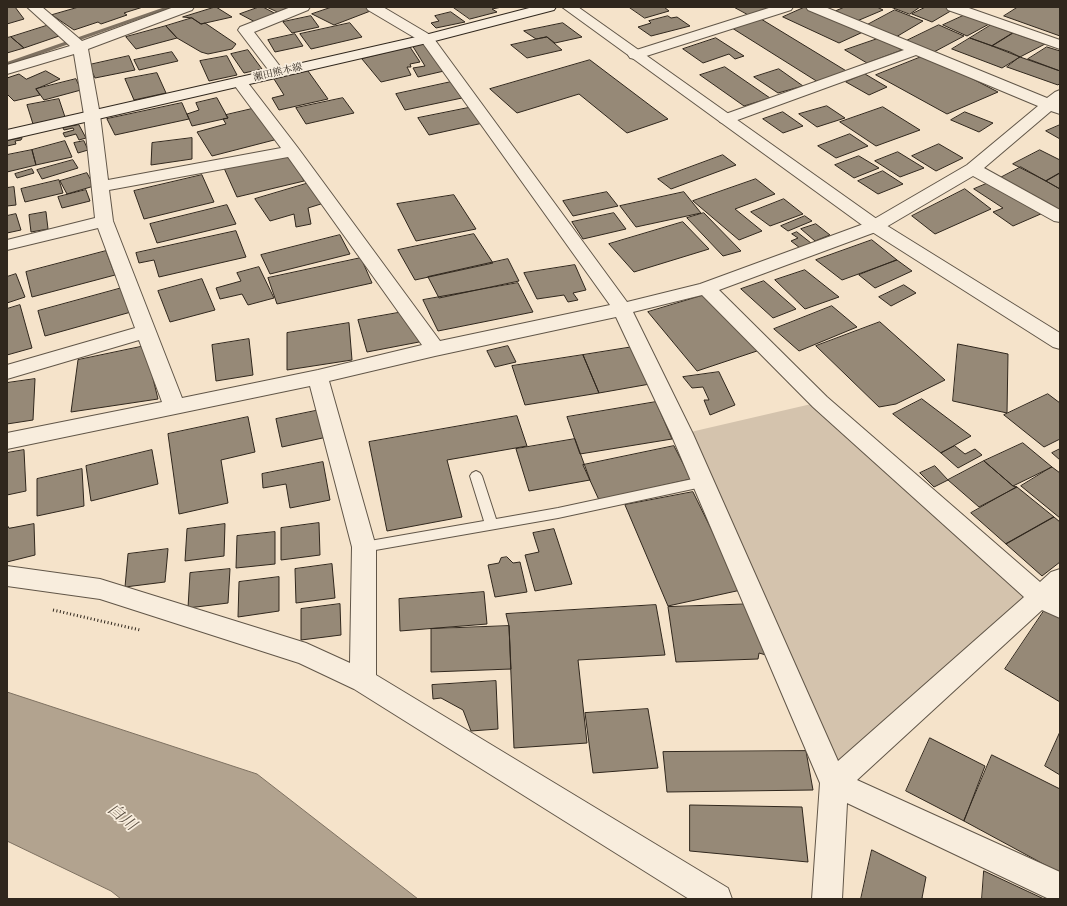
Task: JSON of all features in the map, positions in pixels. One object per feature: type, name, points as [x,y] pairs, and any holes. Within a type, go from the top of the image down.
[{"type":"street","points":[[34,7],[80,47],[92,115],[104,221],[175,407]]},
{"type":"street","points":[[7,70],[80,47],[187,7]]},
{"type":"street","points":[[278,73],[245,30],[303,7]]},
{"type":"street","points":[[373,7],[427,38],[622,309],[682,434],[834,783],[827,899]]},
{"type":"street","name":"瀬田熊本線","points":[[7,135],[427,38],[549,7]]},
{"type":"street","points":[[569,7],[875,226],[1060,342]]},
{"type":"street","points":[[635,54],[786,7]]},
{"type":"street","points":[[813,7],[916,50],[1056,103]]},
{"type":"street","points":[[954,7],[1060,45]]},
{"type":"street","points":[[726,119],[916,50]]},
{"type":"street","points":[[240,82],[292,151],[435,349]]},
{"type":"street","points":[[7,441],[318,376],[622,309],[706,288],[875,226],[973,169],[1056,103]]},
{"type":"street","points":[[100,187],[292,151]]},
{"type":"street","points":[[973,169],[1060,217]]},
{"type":"street","points":[[7,245],[104,221]]},
{"type":"street","points":[[706,288],[820,402],[1050,603]]},
{"type":"street","points":[[7,372],[146,330]]},
{"type":"street","points":[[318,376],[364,547],[363,681]]},
{"type":"street","points":[[7,576],[100,589],[306,654],[363,681],[717,899]]},
{"type":"street","points":[[834,783],[1050,603],[1060,579]]},
{"type":"street","points":[[834,783],[1060,888]]},
{"type":"lane","points":[[476,476],[492,525]]},
{"type":"lane","points":[[364,547],[558,513],[702,482]]},
{"type":"path","points":[[45,608],[144,631]]},
{"type":"shaded area","points":[[820,402],[1041,597],[834,783],[682,434]]},
{"type":"water","name":"白川","points":[[7,692],[257,774],[418,899],[121,899],[111,891],[7,841]]},
{"type":"building","points":[[7,7],[15,7],[24,19],[7,24]]},
{"type":"building","points":[[79,7],[143,7],[124,13],[127,15],[101,24],[98,22],[74,30],[52,15]]},
{"type":"building","points":[[216,7],[232,17],[201,24],[192,18],[183,17]]},
{"type":"building","points":[[263,7],[278,15],[257,23],[240,14]]},
{"type":"building","points":[[267,7],[290,7],[278,12]]},
{"type":"building","points":[[332,7],[368,7],[373,10],[334,25],[312,14]]},
{"type":"building","points":[[453,7],[502,7],[492,9],[497,12],[470,19]]},
{"type":"building","points":[[629,7],[664,7],[669,11],[645,18]]},
{"type":"building","points":[[734,7],[772,7],[749,15]]},
{"type":"building","points":[[805,7],[863,32],[839,43],[783,17]]},
{"type":"building","points":[[845,7],[877,7],[883,10],[857,21],[836,11]]},
{"type":"building","points":[[891,7],[920,7],[910,14]]},
{"type":"building","points":[[926,7],[948,7],[954,9],[932,22],[912,14]]},
{"type":"building","points":[[1018,7],[1060,7],[1060,36],[1004,16]]},
{"type":"building","points":[[895,10],[923,21],[896,37],[867,25]]},
{"type":"building","points":[[451,12],[465,22],[436,28],[431,23],[439,21],[435,16]]},
{"type":"building","points":[[967,14],[991,23],[967,36],[943,25]]},
{"type":"building","points":[[311,16],[319,27],[292,33],[283,22]]},
{"type":"building","points":[[668,16],[671,18],[677,17],[690,26],[651,36],[638,27],[651,23],[649,21]]},
{"type":"building","points":[[192,18],[201,24],[205,23],[236,44],[232,49],[208,54],[201,52],[177,38],[166,26]]},
{"type":"building","points":[[761,19],[848,72],[818,82],[732,28]]},
{"type":"building","points":[[350,23],[362,37],[311,49],[300,34]]},
{"type":"building","points":[[563,23],[582,37],[555,43],[547,37],[536,39],[524,31]]},
{"type":"building","points":[[49,25],[62,35],[24,48],[11,37]]},
{"type":"building","points":[[939,25],[964,36],[932,53],[906,41]]},
{"type":"building","points":[[991,25],[1013,33],[992,46],[970,38]]},
{"type":"building","points":[[166,26],[177,38],[136,49],[126,37]]},
{"type":"building","points":[[1013,33],[1045,44],[1020,57],[992,46]]},
{"type":"building","points":[[295,34],[303,46],[275,52],[268,40]]},
{"type":"building","points":[[11,37],[24,48],[7,53],[7,38]]},
{"type":"building","points":[[547,37],[562,50],[527,58],[511,45]]},
{"type":"building","points":[[716,38],[744,56],[735,59],[729,54],[703,63],[683,49]]},
{"type":"building","points":[[880,38],[902,50],[867,63],[845,50]]},
{"type":"building","points":[[970,38],[1020,57],[1002,68],[952,49]]},
{"type":"building","points":[[426,43],[444,71],[418,77],[413,68],[425,66],[412,45]]},
{"type":"building","points":[[410,47],[420,62],[410,64],[411,67],[407,67],[411,75],[381,82],[362,59]]},
{"type":"building","points":[[1047,47],[1060,51],[1060,71],[1028,59]]},
{"type":"building","points":[[248,50],[262,69],[244,73],[231,54]]},
{"type":"building","points":[[172,52],[178,61],[139,70],[134,60]]},
{"type":"building","points":[[926,55],[998,92],[947,114],[876,75]]},
{"type":"building","points":[[129,56],[135,70],[95,78],[89,65]]},
{"type":"building","points":[[227,56],[237,75],[209,81],[200,61]]},
{"type":"building","points":[[1020,57],[1060,71],[1060,83],[1058,85],[1007,67]]},
{"type":"building","points":[[590,60],[668,119],[627,133],[579,94],[517,113],[490,89]]},
{"type":"building","points":[[725,67],[770,98],[744,106],[700,75]]},
{"type":"building","points":[[779,69],[803,86],[778,93],[754,77]]},
{"type":"building","points":[[46,71],[60,79],[36,89],[40,95],[14,101],[7,94],[7,78],[19,74],[26,79]]},
{"type":"building","points":[[308,71],[328,99],[279,110],[272,98],[284,95],[274,79]]},
{"type":"building","points":[[157,73],[166,93],[134,100],[125,79]]},
{"type":"building","points":[[865,74],[887,87],[869,95],[846,82]]},
{"type":"building","points":[[76,79],[81,90],[44,100],[36,89]]},
{"type":"building","points":[[451,82],[462,98],[405,110],[396,94]]},
{"type":"building","points":[[217,98],[228,118],[192,126],[187,114],[199,110],[196,103]]},
{"type":"building","points":[[343,98],[354,113],[306,124],[296,108]]},
{"type":"building","points":[[59,99],[65,117],[33,124],[27,105]]},
{"type":"building","points":[[182,103],[189,119],[115,135],[107,119]]},
{"type":"building","points":[[827,106],[845,118],[817,127],[799,114]]},
{"type":"building","points":[[473,107],[483,123],[429,135],[418,118]]},
{"type":"building","points":[[883,107],[920,130],[876,146],[840,122]]},
{"type":"building","points":[[256,108],[278,139],[212,156],[197,132],[226,124],[223,119],[228,118],[226,115]]},
{"type":"building","points":[[783,112],[803,126],[783,133],[763,119]]},
{"type":"building","points":[[965,112],[993,123],[979,132],[951,120]]},
{"type":"building","points":[[79,125],[86,138],[79,140],[76,134],[65,137],[63,133],[74,130],[73,128],[64,130],[63,128]]},
{"type":"building","points":[[1060,125],[1060,139],[1046,131]]},
{"type":"building","points":[[850,134],[868,146],[836,158],[818,146]]},
{"type":"building","points":[[22,138],[21,140],[15,141],[16,144],[7,146],[7,141]]},
{"type":"building","points":[[192,138],[192,159],[151,165],[152,143]]},
{"type":"building","points":[[65,141],[72,157],[36,165],[32,150]]},
{"type":"building","points":[[84,141],[88,150],[78,153],[74,143]]},
{"type":"building","points":[[939,144],[963,158],[936,171],[912,156]]},
{"type":"building","points":[[32,150],[36,165],[7,172],[7,155]]},
{"type":"building","points":[[1040,150],[1060,160],[1060,173],[1046,181],[1013,164]]},
{"type":"building","points":[[898,152],[924,168],[900,177],[875,161]]},
{"type":"building","points":[[290,153],[304,181],[237,197],[224,168]]},
{"type":"building","points":[[723,155],[736,165],[671,189],[658,179]]},
{"type":"building","points":[[859,156],[879,168],[854,178],[835,165]]},
{"type":"building","points":[[73,160],[78,168],[42,179],[37,170]]},
{"type":"building","points":[[1021,167],[1060,189],[1060,214],[998,179]]},
{"type":"building","points":[[32,169],[34,173],[17,178],[15,174]]},
{"type":"building","points":[[883,171],[903,184],[878,194],[858,181]]},
{"type":"building","points":[[87,173],[94,186],[67,194],[60,181]]},
{"type":"building","points":[[1060,173],[1060,189],[1046,181]]},
{"type":"building","points":[[202,175],[214,202],[144,219],[134,191]]},
{"type":"building","points":[[756,179],[775,194],[735,209],[762,231],[739,240],[693,201]]},
{"type":"building","points":[[59,180],[63,193],[25,202],[21,189]]},
{"type":"building","points":[[993,181],[1043,213],[1013,226],[993,212],[1003,208],[974,189]]},
{"type":"building","points":[[309,183],[324,203],[308,208],[311,224],[296,227],[294,214],[270,221],[255,199]]},
{"type":"building","points":[[14,187],[16,205],[7,206],[7,188]]},
{"type":"building","points":[[965,189],[991,209],[935,234],[912,216]]},
{"type":"building","points":[[86,190],[90,201],[62,208],[58,197]]},
{"type":"building","points":[[607,192],[618,206],[573,216],[563,201]]},
{"type":"building","points":[[684,192],[701,213],[636,227],[620,206]]},
{"type":"building","points":[[454,195],[476,229],[416,241],[397,204]]},
{"type":"building","points":[[784,199],[803,214],[770,226],[751,212]]},
{"type":"building","points":[[227,205],[236,224],[157,243],[150,224]]},
{"type":"building","points":[[46,212],[48,229],[31,232],[29,215]]},
{"type":"building","points":[[614,213],[626,229],[583,239],[572,222]]},
{"type":"building","points":[[704,213],[741,251],[723,256],[687,218]]},
{"type":"building","points":[[16,214],[21,230],[7,233],[7,216]]},
{"type":"building","points":[[805,216],[812,221],[788,231],[781,226]]},
{"type":"building","points":[[683,222],[709,249],[634,272],[609,244]]},
{"type":"building","points":[[816,224],[830,235],[815,241],[801,229]]},
{"type":"building","points":[[236,231],[246,257],[159,277],[154,260],[139,263],[136,253]]},
{"type":"building","points":[[797,232],[811,243],[800,248],[791,241],[798,238],[792,234]]},
{"type":"building","points":[[474,234],[493,263],[415,280],[398,250]]},
{"type":"building","points":[[340,235],[350,254],[270,274],[261,255]]},
{"type":"building","points":[[872,240],[897,260],[842,280],[816,260]]},
{"type":"building","points":[[106,251],[115,275],[32,297],[26,272]]},
{"type":"building","points":[[361,258],[372,283],[277,304],[268,278]]},
{"type":"building","points":[[508,259],[519,281],[439,298],[428,277]]},
{"type":"building","points":[[897,260],[912,271],[875,288],[859,275]]},
{"type":"building","points":[[575,265],[586,290],[573,293],[578,300],[568,302],[564,295],[537,299],[524,273]]},
{"type":"building","points":[[259,267],[274,298],[248,305],[242,294],[220,299],[216,288],[241,281],[237,273]]},
{"type":"building","points":[[805,270],[839,297],[805,309],[775,280]]},
{"type":"building","points":[[16,274],[25,297],[7,303],[7,277]]},
{"type":"building","points":[[202,279],[215,310],[170,322],[158,291]]},
{"type":"building","points":[[764,281],[796,309],[773,318],[741,289]]},
{"type":"building","points":[[518,283],[533,312],[438,331],[423,300]]},
{"type":"building","points":[[904,285],[916,293],[891,306],[879,297]]},
{"type":"building","points":[[122,288],[131,312],[45,336],[38,311]]},
{"type":"building","points":[[708,294],[760,350],[697,371],[648,312]]},
{"type":"building","points":[[20,305],[32,348],[7,355],[7,309]]},
{"type":"building","points":[[832,306],[857,327],[799,351],[774,329]]},
{"type":"building","points":[[409,311],[419,342],[367,352],[358,320]]},
{"type":"building","points":[[880,322],[945,380],[896,404],[879,407],[816,346]]},
{"type":"building","points":[[349,323],[352,360],[287,370],[287,333]]},
{"type":"building","points":[[249,339],[253,375],[216,381],[212,345]]},
{"type":"building","points":[[958,344],[1008,354],[1007,413],[953,401]]},
{"type":"building","points":[[145,346],[158,399],[71,412],[78,360]]},
{"type":"building","points":[[508,346],[516,362],[495,367],[487,351]]},
{"type":"building","points":[[633,347],[650,384],[599,393],[583,355]]},
{"type":"building","points":[[583,355],[599,393],[525,405],[512,366]]},
{"type":"building","points":[[719,372],[735,405],[710,415],[704,400],[709,400],[703,387],[692,388],[683,377]]},
{"type":"building","points":[[35,379],[33,420],[7,424],[7,383]]},
{"type":"building","points":[[1048,394],[1060,403],[1060,439],[1044,447],[1004,415]]},
{"type":"building","points":[[922,399],[971,436],[941,453],[893,414]]},
{"type":"building","points":[[656,402],[672,439],[580,454],[567,417]]},
{"type":"building","points":[[320,410],[327,437],[282,447],[276,419]]},
{"type":"building","points":[[517,416],[527,446],[447,460],[462,517],[387,531],[369,442]]},
{"type":"building","points":[[248,417],[255,452],[221,460],[228,503],[179,514],[168,434]]},
{"type":"building","points":[[575,439],[590,480],[529,491],[516,449]]},
{"type":"building","points":[[1023,443],[1052,467],[1013,486],[984,461]]},
{"type":"building","points":[[674,446],[691,479],[599,500],[583,465]]},
{"type":"building","points":[[955,446],[965,454],[975,449],[982,455],[958,468],[941,453]]},
{"type":"building","points":[[1060,449],[1060,460],[1052,453]]},
{"type":"building","points":[[24,450],[26,491],[7,495],[7,453]]},
{"type":"building","points":[[152,450],[158,484],[91,501],[86,466]]},
{"type":"building","points":[[984,461],[1013,486],[1017,487],[979,507],[948,480]]},
{"type":"building","points":[[323,462],[330,500],[290,508],[286,484],[263,488],[262,474]]},
{"type":"building","points":[[935,466],[948,480],[934,487],[920,473]]},
{"type":"building","points":[[1052,467],[1060,473],[1060,518],[1021,486]]},
{"type":"building","points":[[82,469],[84,506],[37,516],[37,479]]},
{"type":"building","points":[[1017,487],[1054,517],[1006,544],[971,513]]},
{"type":"building","points":[[693,492],[741,590],[668,606],[625,505]]},
{"type":"building","points":[[1054,517],[1060,522],[1060,562],[1042,576],[1006,544]]},
{"type":"building","points":[[319,523],[320,555],[281,560],[281,528]]},
{"type":"building","points":[[34,524],[35,555],[7,562],[7,525],[9,528]]},
{"type":"building","points":[[225,524],[224,556],[185,561],[187,529]]},
{"type":"building","points":[[554,529],[572,584],[535,591],[525,555],[539,552],[533,533]]},
{"type":"building","points":[[275,532],[275,564],[236,568],[237,536]]},
{"type":"building","points":[[168,549],[165,582],[125,587],[128,554]]},
{"type":"building","points":[[507,557],[513,563],[520,562],[527,592],[495,597],[488,565],[499,563],[501,558]]},
{"type":"building","points":[[332,564],[335,598],[296,603],[295,569]]},
{"type":"building","points":[[230,569],[228,603],[188,608],[190,573]]},
{"type":"building","points":[[279,577],[279,611],[238,617],[239,582]]},
{"type":"building","points":[[484,592],[487,624],[400,631],[399,599]]},
{"type":"building","points":[[340,604],[341,635],[301,640],[301,609]]},
{"type":"building","points":[[756,604],[766,655],[759,653],[758,659],[676,662],[668,607]]},
{"type":"building","points":[[656,605],[665,655],[578,660],[587,743],[514,748],[509,626],[506,614]]},
{"type":"building","points":[[1046,608],[1060,616],[1060,702],[1005,669]]},
{"type":"building","points":[[509,626],[511,669],[431,672],[431,629]]},
{"type":"building","points":[[496,681],[498,729],[471,731],[463,710],[441,698],[433,699],[432,685]]},
{"type":"building","points":[[648,709],[658,768],[593,773],[585,713]]},
{"type":"building","points":[[1060,732],[1060,775],[1045,766]]},
{"type":"building","points":[[930,738],[985,766],[964,821],[906,791]]},
{"type":"building","points":[[806,751],[813,790],[667,792],[663,752]]},
{"type":"building","points":[[992,755],[1060,789],[1060,873],[964,821]]},
{"type":"building","points":[[690,805],[802,807],[808,862],[690,851]]},
{"type":"building","points":[[872,850],[926,877],[922,898],[925,899],[861,899]]},
{"type":"building","points":[[984,871],[1044,899],[982,899]]},
{"type":"waterway","points":[[7,64],[170,7]]}]
